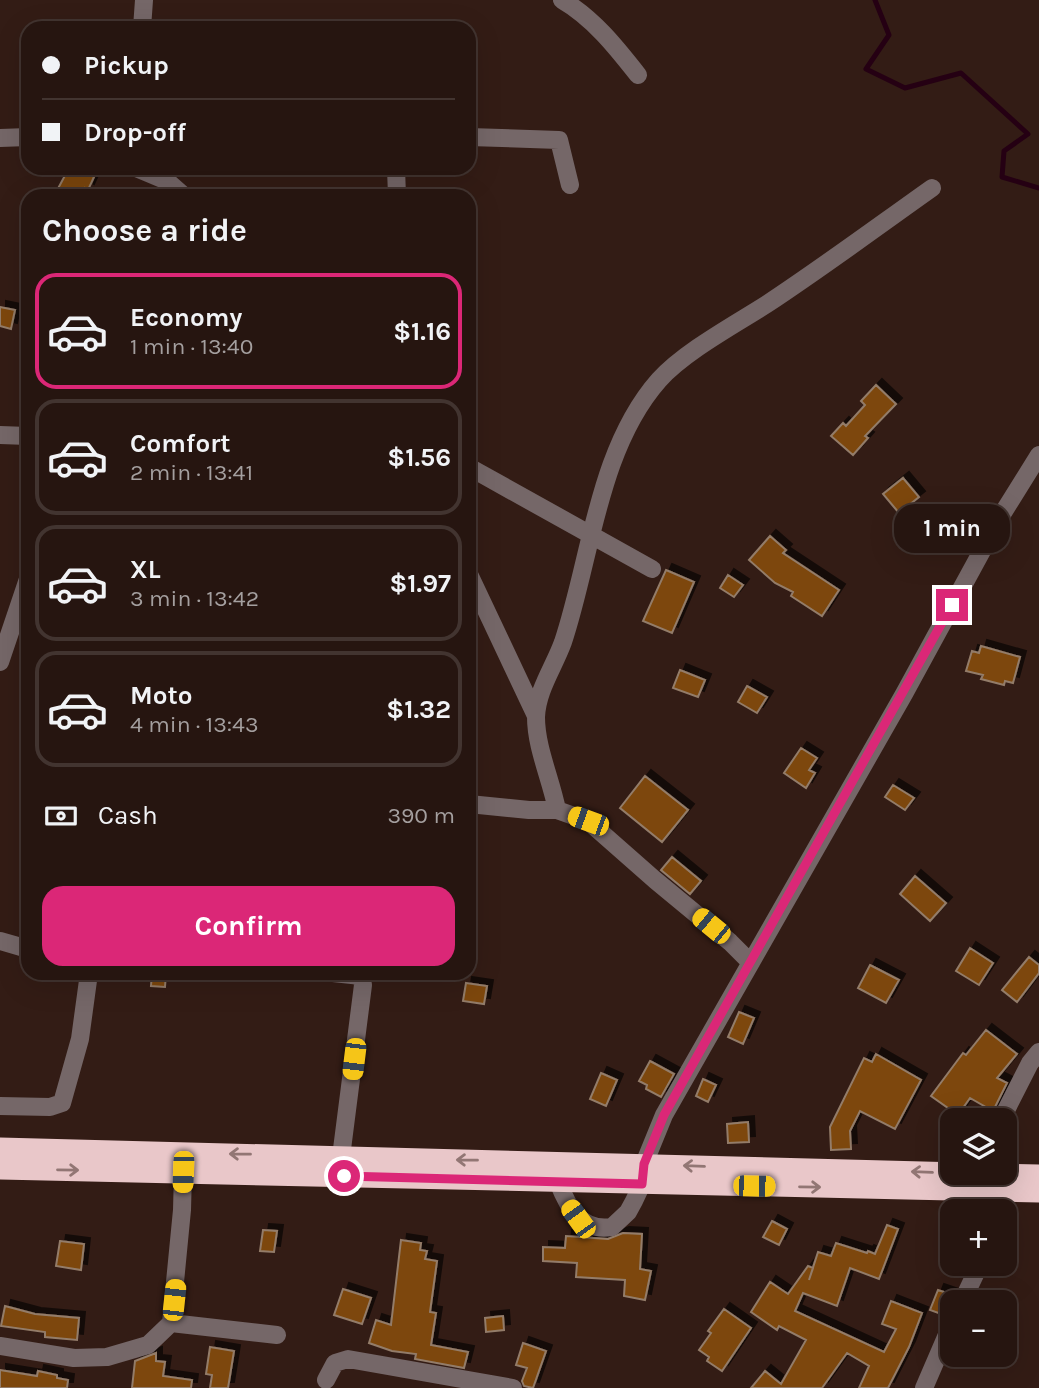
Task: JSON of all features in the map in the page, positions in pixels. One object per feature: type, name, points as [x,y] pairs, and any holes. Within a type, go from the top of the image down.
[{"type":"highway","points":[[0,1148],[341,1157],[643,1174],[976,1199]]},
{"type":"highway","points":[[0,1169],[558,1182],[643,1174],[940,1173]]},
{"type":"highway","points":[[1017,1174],[1039,1175]]},
{"type":"highway","points":[[1011,1199],[1039,1192]]},
{"type":"street","points":[[142,21],[144,0]]},
{"type":"street","points":[[562,0],[614,43],[638,75]]},
{"type":"street","points":[[0,138],[21,137]]},
{"type":"street","points":[[476,137],[559,140],[570,186]]},
{"type":"street","points":[[153,175],[167,181],[176,189]]},
{"type":"street","points":[[536,716],[543,684],[562,644],[591,535],[619,449],[635,412],[660,379],[688,355],[790,289],[932,188]]},
{"type":"street","points":[[0,435],[21,436]]},
{"type":"street","points":[[558,1182],[567,1205],[578,1219],[594,1228],[612,1227],[628,1212],[664,1115],[1001,516],[1039,455]]},
{"type":"street","points":[[476,471],[652,569]]},
{"type":"street","points":[[476,589],[536,716],[540,746],[557,810]]},
{"type":"street","points":[[0,662],[21,600]]},
{"type":"street","points":[[476,805],[557,810],[588,821],[751,963]]},
{"type":"street","points":[[0,941],[21,946]]},
{"type":"street","points":[[0,1106],[50,1107],[62,1104],[80,1039],[88,980]]},
{"type":"street","points":[[341,1157],[362,980]]},
{"type":"street","points":[[1007,1108],[1030,1063],[1039,1052]]},
{"type":"street","points":[[0,1346],[74,1358],[107,1357],[148,1346],[172,1323],[183,1172]]},
{"type":"street","points":[[172,1323],[277,1335]]},
{"type":"street","points":[[924,1388],[940,1351]]},
{"type":"street","points":[[326,1380],[335,1363],[348,1359],[513,1388]]},
{"type":"building","points":[[65,175],[94,177],[88,189],[58,189]]},
{"type":"building","points":[[0,307],[15,310],[11,329],[0,326]]},
{"type":"building","points":[[876,385],[896,404],[865,436],[868,438],[853,455],[831,436],[843,423],[846,426],[865,405],[861,401]]},
{"type":"building","points":[[903,478],[919,497],[899,513],[883,494]]},
{"type":"building","points":[[770,536],[786,550],[783,553],[839,590],[822,616],[791,596],[793,592],[775,583],[749,560]]},
{"type":"building","points":[[666,570],[694,582],[672,633],[643,621]]},
{"type":"building","points":[[728,575],[743,585],[734,597],[720,588]]},
{"type":"building","points":[[981,646],[1020,657],[1013,683],[1005,681],[1004,685],[981,679],[983,675],[966,671],[972,651],[979,653]]},
{"type":"building","points":[[680,670],[705,680],[698,697],[673,688]]},
{"type":"building","points":[[747,686],[767,697],[757,713],[738,702]]},
{"type":"building","points":[[801,748],[817,758],[809,770],[815,773],[806,788],[784,773]]},
{"type":"building","points":[[645,776],[688,810],[662,842],[620,808]]},
{"type":"building","points":[[893,785],[914,798],[905,810],[885,797]]},
{"type":"building","points":[[672,857],[701,881],[690,894],[661,870]]},
{"type":"building","points":[[915,876],[946,903],[930,921],[900,894]]},
{"type":"building","points":[[970,948],[993,963],[979,985],[956,971]]},
{"type":"building","points":[[1029,957],[1039,965],[1039,973],[1017,1002],[1002,990]]},
{"type":"building","points":[[870,965],[899,980],[886,1003],[858,988]]},
{"type":"building","points":[[151,980],[166,980],[165,987],[151,986]]},
{"type":"building","points":[[466,983],[487,986],[484,1004],[463,1001]]},
{"type":"building","points":[[739,1012],[754,1018],[743,1044],[728,1037]]},
{"type":"building","points":[[986,1030],[1017,1054],[997,1078],[1007,1083],[994,1108],[988,1108],[970,1098],[963,1108],[948,1108],[931,1096],[963,1053],[966,1055]]},
{"type":"building","points":[[876,1054],[921,1080],[895,1129],[860,1111],[850,1131],[851,1149],[831,1150],[830,1127],[864,1058],[872,1062]]},
{"type":"building","points":[[650,1061],[674,1074],[661,1097],[646,1089],[647,1085],[639,1081]]},
{"type":"building","points":[[601,1073],[617,1080],[606,1106],[590,1099]]},
{"type":"building","points":[[703,1079],[716,1085],[708,1102],[696,1096]]},
{"type":"building","points":[[748,1122],[749,1142],[728,1143],[727,1124]]},
{"type":"building","points":[[772,1221],[787,1229],[779,1245],[763,1237]]},
{"type":"building","points":[[887,1225],[898,1229],[879,1279],[850,1268],[837,1306],[803,1293],[795,1311],[884,1352],[896,1329],[882,1324],[891,1301],[922,1313],[909,1347],[888,1388],[859,1388],[869,1366],[847,1353],[822,1388],[751,1388],[765,1371],[781,1384],[806,1340],[779,1326],[777,1330],[751,1312],[770,1282],[788,1294],[808,1266],[813,1268],[818,1252],[831,1256],[836,1243],[875,1254]]},
{"type":"building","points":[[263,1230],[277,1231],[274,1252],[260,1251]]},
{"type":"building","points":[[623,1233],[642,1234],[640,1269],[651,1271],[645,1300],[624,1296],[625,1280],[576,1277],[577,1263],[543,1261],[543,1247],[565,1248],[566,1236],[608,1239]]},
{"type":"building","points":[[401,1240],[421,1243],[420,1250],[427,1251],[425,1259],[437,1261],[430,1312],[436,1313],[431,1345],[468,1352],[464,1368],[415,1359],[416,1354],[392,1351],[369,1343],[376,1320],[391,1325]]},
{"type":"building","points":[[60,1241],[84,1244],[81,1270],[56,1266]]},
{"type":"building","points":[[343,1289],[371,1298],[362,1324],[334,1315]]},
{"type":"building","points":[[938,1290],[940,1291],[940,1314],[930,1310]]},
{"type":"building","points":[[5,1306],[35,1314],[79,1318],[77,1340],[45,1337],[45,1332],[1,1326]]},
{"type":"building","points":[[724,1309],[751,1328],[722,1371],[707,1361],[709,1357],[699,1350],[711,1333],[708,1331]]},
{"type":"building","points":[[503,1316],[504,1330],[486,1332],[485,1318]]},
{"type":"building","points":[[523,1343],[546,1351],[533,1388],[524,1386],[522,1381],[527,1368],[516,1365]]},
{"type":"building","points":[[210,1347],[234,1351],[228,1388],[210,1388],[212,1375],[206,1374]]},
{"type":"building","points":[[156,1353],[156,1361],[165,1362],[163,1376],[192,1380],[191,1388],[132,1388],[135,1361]]},
{"type":"building","points":[[0,1370],[37,1376],[38,1371],[57,1375],[57,1378],[68,1380],[67,1388],[0,1388]]},
{"type":"waterway","points":[[875,0],[889,35],[866,69],[905,88],[961,73],[1028,134],[1004,151],[1002,177],[1039,188]]},
{"type":"route","points":[[344,1176],[642,1184],[644,1164],[664,1115],[952,605]]}]
